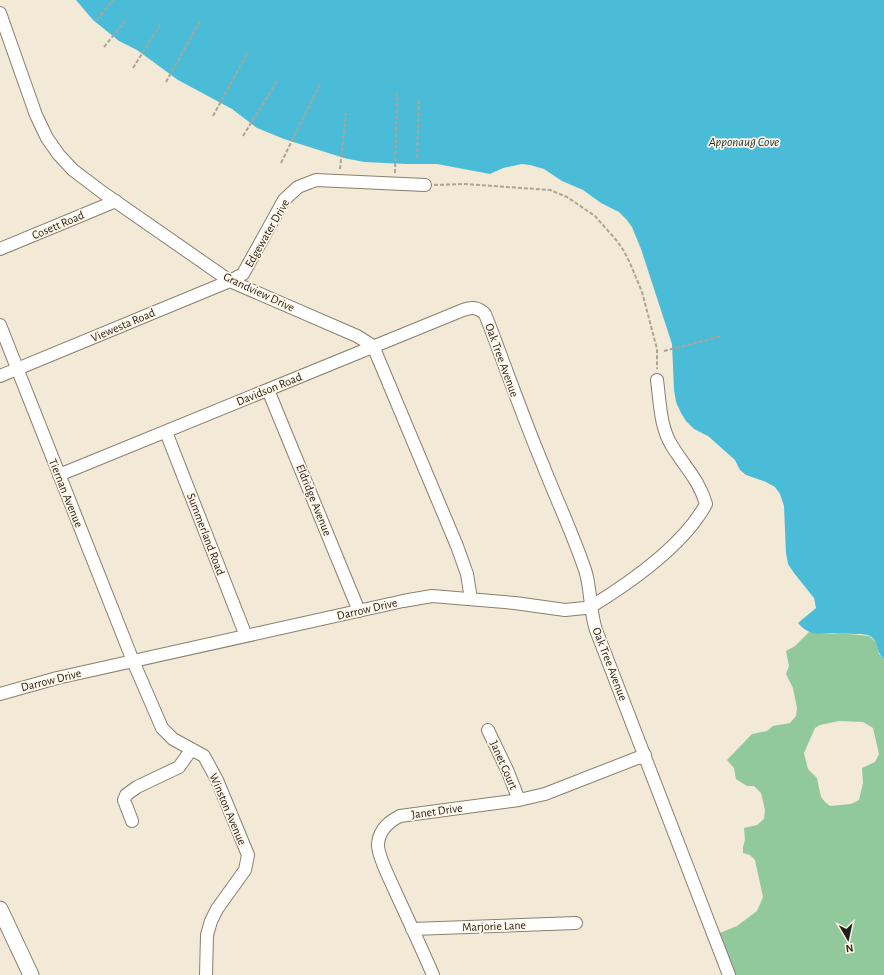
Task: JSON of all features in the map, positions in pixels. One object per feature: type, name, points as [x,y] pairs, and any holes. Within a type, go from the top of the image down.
[{"type":"street","name":"Grandview Drive","points":[[0,13],[31,101],[47,138],[59,155],[73,170],[230,281],[357,336],[373,346]]},
{"type":"street","name":"Edgewater Drive","points":[[230,281],[243,274],[284,200],[298,187],[316,180],[425,185]]},
{"type":"street","name":"Cosett Road","points":[[0,249],[116,201]]},
{"type":"street","name":"Viewesta Road","points":[[0,376],[230,281]]},
{"type":"street","name":"Davidson Road","points":[[59,475],[463,310],[470,308],[480,309]]},
{"type":"street","name":"Oak Tree Avenue","points":[[480,309],[485,314],[543,467],[570,529],[586,574],[592,606],[592,619],[729,975]]},
{"type":"street","name":"Tiernan Avenue","points":[[0,325],[133,661]]},
{"type":"street","points":[[373,346],[457,546],[467,574],[471,599]]},
{"type":"street","name":"Darrow Drive","points":[[0,694],[57,678],[403,601],[432,596],[565,610],[592,606],[639,574],[674,544],[700,515],[706,504],[693,475],[671,445],[663,426],[657,380]]},
{"type":"street","name":"Eldridge Avenue","points":[[268,390],[359,611]]},
{"type":"street","name":"Summerland Road","points":[[166,432],[246,636]]},
{"type":"street","name":"Winston Avenue","points":[[133,661],[162,728],[173,739],[204,756],[217,780],[248,855],[245,870],[217,909],[211,921],[207,935],[206,975]]},
{"type":"street","name":"Janet Court","points":[[488,730],[508,772],[519,800]]},
{"type":"street","points":[[132,821],[124,800],[126,794],[137,787],[179,767],[191,750]]},
{"type":"street","name":"Janet Drive","points":[[433,975],[379,852],[379,842],[382,829],[400,816],[519,800],[545,794],[645,755]]},
{"type":"street","points":[[0,909],[31,975]]},
{"type":"street","name":"Marjorie Lane","points":[[412,929],[576,923]]},
{"type":"path","points":[[97,20],[113,0]]},
{"type":"path","points":[[104,47],[126,20]]},
{"type":"path","points":[[166,82],[200,21]]},
{"type":"path","points":[[133,68],[160,25]]},
{"type":"path","points":[[213,116],[248,52]]},
{"type":"path","points":[[243,136],[277,82]]},
{"type":"path","points":[[281,162],[321,82]]},
{"type":"path","points":[[395,174],[397,93]]},
{"type":"path","points":[[417,158],[419,98]]},
{"type":"path","points":[[340,169],[346,113]]},
{"type":"path","points":[[425,185],[465,184],[550,190],[567,197],[595,216],[608,230],[624,252],[642,292],[657,349],[657,380]]},
{"type":"path","points":[[664,351],[722,336]]},
{"type":"green space","points":[[809,632],[869,636],[877,643],[879,654],[884,659],[884,975],[729,975],[715,935],[737,926],[757,911],[763,897],[755,860],[750,855],[743,853],[745,840],[744,828],[757,825],[764,819],[765,810],[761,793],[754,786],[747,786],[736,779],[734,768],[727,760],[752,734],[767,731],[773,726],[790,723],[796,716],[797,708],[793,688],[786,674],[789,666],[786,651],[795,646]],"holes":[[[839,721],[863,722],[873,728],[879,754],[875,762],[862,768],[863,783],[859,800],[851,804],[830,806],[821,797],[817,778],[808,769],[804,753],[815,728],[820,725]]]},
{"type":"water","name":"Apponaug Cove","points":[[76,0],[884,0],[884,659],[879,653],[875,641],[870,636],[840,633],[816,634],[807,631],[798,623],[816,608],[814,598],[788,564],[786,553],[784,506],[780,494],[775,487],[746,475],[740,470],[735,460],[708,436],[694,429],[681,413],[676,402],[674,390],[672,344],[641,249],[632,227],[619,212],[601,203],[583,190],[562,181],[544,169],[530,165],[522,164],[503,168],[490,174],[437,164],[364,162],[344,158],[284,139],[257,128],[232,109],[178,80],[137,50],[119,41],[93,20]]}]
